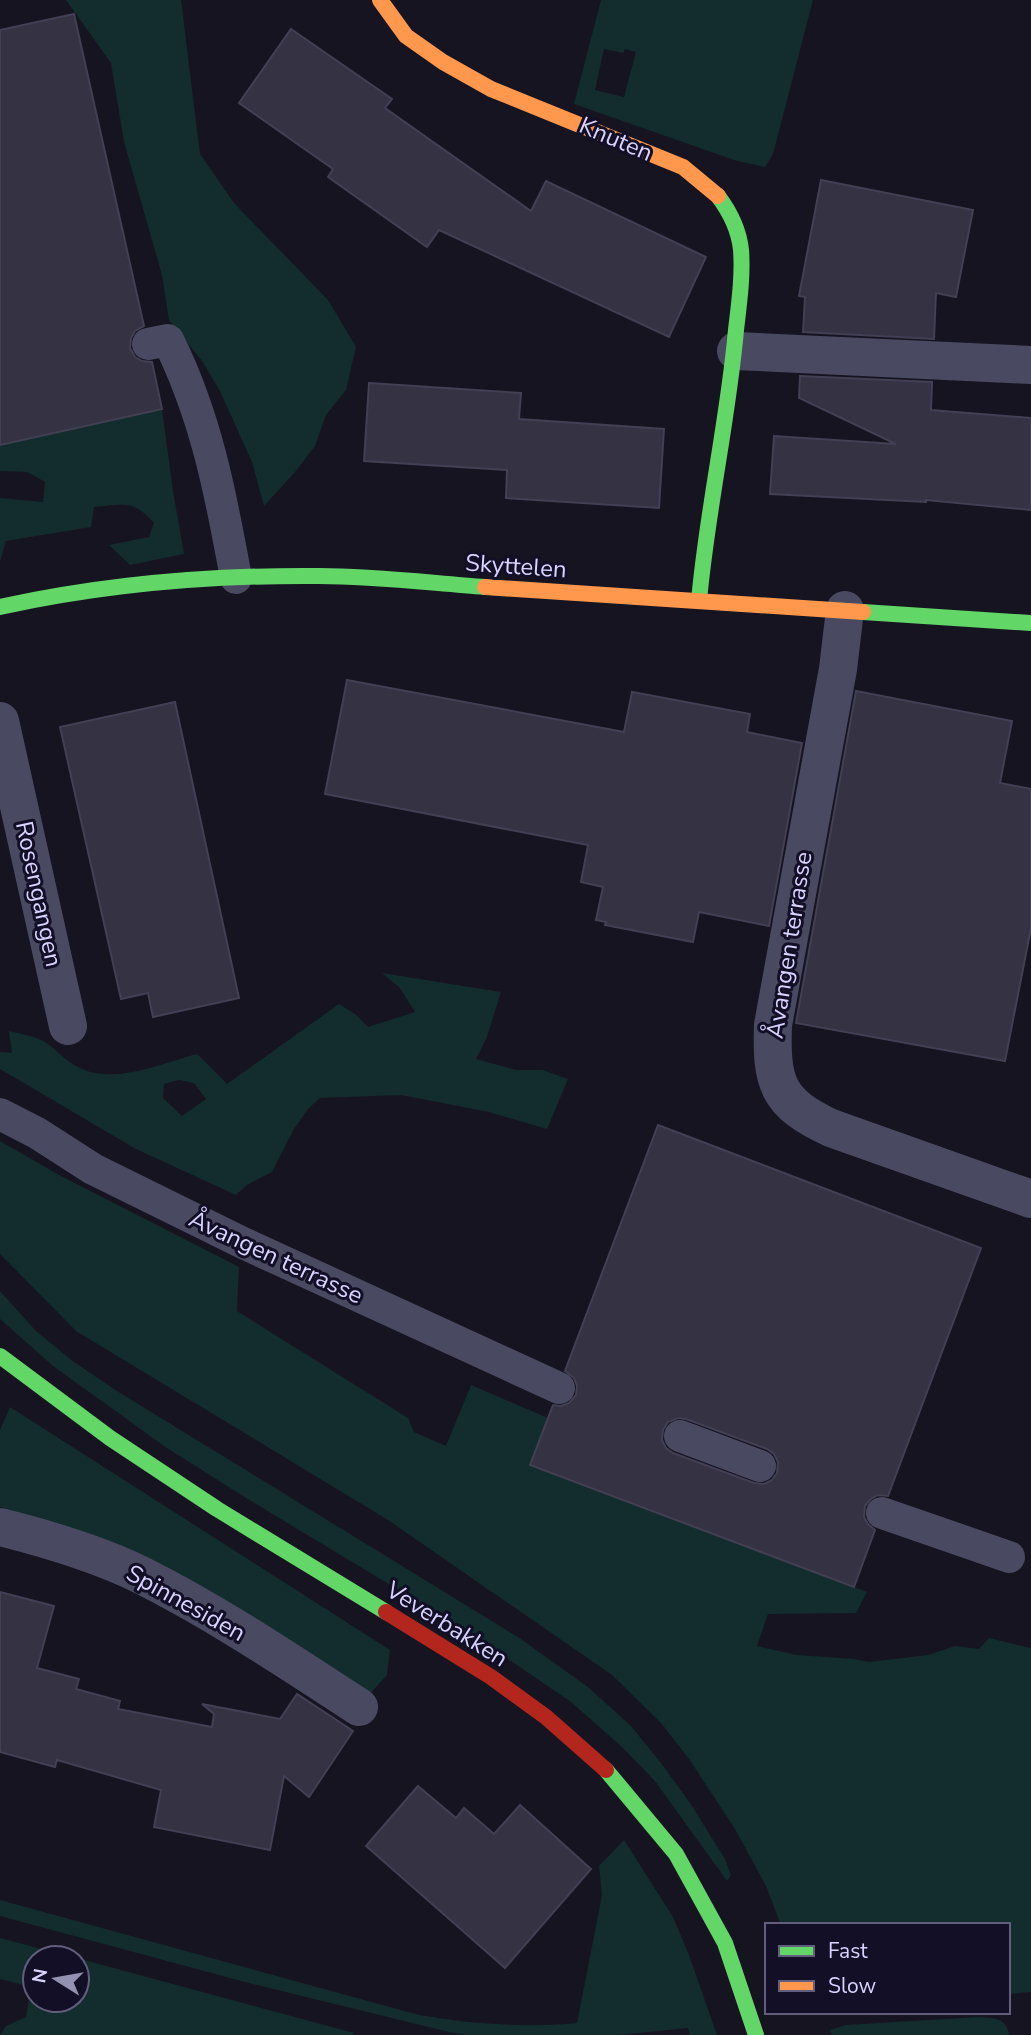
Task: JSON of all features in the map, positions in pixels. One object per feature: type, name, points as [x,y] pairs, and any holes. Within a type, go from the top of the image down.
[{"type":"street","name":"Knuten","points":[[380,0],[406,36],[443,62],[479,83],[683,167],[707,184],[727,207],[738,232],[741,269],[736,351],[708,505],[699,601]]},
{"type":"street","points":[[736,351],[1031,365]]},
{"type":"street","name":"Skyttelen","points":[[0,607],[56,594],[95,589],[236,578],[321,576],[1031,624]]},
{"type":"street","name":"Åvangen terrasse","points":[[845,610],[838,669],[773,1025],[772,1061],[785,1097],[803,1115],[831,1128],[1031,1199]]},
{"type":"street","name":"Rosengangen","points":[[0,721],[68,1027]]},
{"type":"street","name":"Veverbakken","points":[[0,1356],[110,1438],[207,1502],[491,1677],[546,1717],[611,1774],[676,1854],[725,1944],[756,2035]]},
{"type":"street","name":"Spinnesiden","points":[[0,1527],[56,1541],[139,1574],[224,1621],[359,1707]]},
{"type":"lane","points":[[148,344],[168,340],[186,375],[217,477],[236,578]]},
{"type":"lane","name":"Åvangen terrasse","points":[[0,1114],[37,1133],[106,1176],[243,1243],[559,1388]]},
{"type":"lane","points":[[680,1436],[760,1466]]},
{"type":"lane","points":[[882,1513],[1009,1557]]},
{"type":"green space","points":[[66,0],[181,0],[200,154],[234,203],[328,300],[356,347],[346,390],[326,415],[315,446],[264,506],[252,462],[220,391],[202,361],[169,320],[162,275],[124,142],[111,63]]},
{"type":"green space","points":[[601,0],[813,0],[773,154],[765,167],[737,161],[574,104]],"holes":[[[604,49],[623,53],[625,49],[636,52],[624,97],[595,90]]]},
{"type":"green space","points":[[162,409],[184,554],[130,565],[109,545],[149,537],[154,523],[140,510],[120,505],[94,507],[91,527],[6,541],[0,562],[0,498],[43,502],[45,482],[27,472],[0,471],[0,445]]},
{"type":"green space","points":[[382,973],[501,992],[487,1037],[476,1059],[516,1070],[543,1070],[568,1079],[547,1129],[489,1112],[401,1095],[320,1098],[308,1109],[294,1129],[272,1172],[247,1185],[236,1195],[136,1149],[0,1069],[0,1052],[12,1053],[9,1031],[41,1040],[75,1065],[94,1073],[138,1071],[197,1054],[227,1084],[339,1004],[355,1014],[368,1027],[415,1012],[400,988]],"holes":[[[179,1080],[194,1083],[206,1099],[182,1116],[163,1098],[164,1084]]]},
{"type":"green space","points":[[0,1141],[59,1175],[239,1267],[237,1311],[408,1418],[414,1432],[446,1446],[471,1385],[548,1418],[530,1465],[867,1592],[856,1613],[768,1614],[757,1646],[797,1655],[869,1662],[928,1655],[955,1646],[979,1649],[989,1638],[1031,1648],[1031,1992],[1010,1994],[1010,1923],[780,1923],[766,1886],[735,1829],[689,1759],[661,1723],[612,1675],[388,1520],[76,1331],[0,1254]]},
{"type":"green space","points":[[0,1291],[36,1331],[74,1362],[117,1391],[521,1639],[588,1687],[631,1726],[690,1803],[725,1859],[731,1875],[727,1881],[655,1781],[622,1747],[571,1702],[470,1633],[164,1446],[53,1366],[0,1319]]},
{"type":"green space","points":[[10,1407],[390,1650],[387,1675],[370,1694],[144,1556],[85,1532],[0,1507],[0,1430]]},
{"type":"green space","points":[[624,1840],[673,1917],[717,2035],[690,2035],[688,2028],[618,2035],[467,2035],[245,1982],[0,1916],[0,1900],[419,2015],[498,2024],[577,2023],[602,1895],[599,1866]]},
{"type":"green space","points":[[0,1938],[23,1944],[21,1984],[0,1979]]},
{"type":"green space","points":[[91,1962],[354,2033],[0,2035],[6,2026],[26,2017],[26,2014],[91,2014]]},
{"type":"green space","points":[[978,2017],[1002,2022],[1009,2035],[832,2035],[830,2030],[846,2025]]},
{"type":"building","points":[[74,14],[144,326],[135,331],[130,348],[135,357],[152,362],[162,409],[0,445],[0,30]]},
{"type":"building","points":[[291,29],[392,99],[385,108],[531,211],[546,181],[706,257],[669,337],[439,230],[427,247],[328,177],[333,169],[239,103]]},
{"type":"building","points":[[821,180],[973,210],[956,297],[936,293],[934,339],[803,332],[805,297],[799,296]]},
{"type":"building","points":[[800,376],[932,382],[931,410],[1031,418],[1031,510],[926,500],[770,494],[774,436],[896,444],[799,398]]},
{"type":"building","points":[[369,383],[521,393],[519,419],[664,429],[659,508],[506,498],[507,470],[364,461]]},
{"type":"building","points":[[347,680],[624,732],[632,692],[750,714],[747,732],[802,743],[769,926],[699,912],[693,942],[605,925],[606,922],[596,920],[603,887],[581,882],[588,845],[325,794]]},
{"type":"building","points":[[856,691],[1012,721],[1000,783],[1031,789],[1031,928],[1005,1061],[796,1023]]},
{"type":"building","points":[[175,702],[239,998],[153,1017],[148,993],[121,999],[60,727]]},
{"type":"building","points":[[658,1125],[981,1248],[888,1496],[878,1495],[865,1506],[864,1517],[875,1530],[854,1587],[530,1465],[553,1405],[569,1403],[576,1395],[574,1378],[565,1371]],"holes":[[[678,1418],[767,1449],[774,1454],[778,1462],[777,1473],[772,1480],[764,1484],[754,1483],[673,1453],[666,1448],[662,1440],[663,1430],[668,1422]]]},
{"type":"building","points":[[0,1592],[54,1606],[37,1668],[79,1679],[76,1689],[120,1701],[118,1709],[212,1727],[214,1714],[202,1704],[280,1719],[297,1694],[353,1731],[309,1797],[284,1776],[270,1850],[154,1827],[161,1790],[57,1760],[55,1767],[0,1752]]},
{"type":"building","points":[[418,1786],[456,1818],[464,1808],[494,1834],[520,1805],[591,1869],[505,1968],[366,1846]]},
{"type":"traffic: fast","points":[[699,601],[728,398],[741,280],[738,235],[718,196]]},
{"type":"traffic: fast","points":[[0,607],[79,592],[159,582],[239,577],[340,576],[485,587]]},
{"type":"traffic: fast","points":[[863,612],[1031,623]]},
{"type":"traffic: fast","points":[[0,1356],[110,1438],[217,1509],[386,1612]]},
{"type":"traffic: fast","points":[[606,1770],[676,1854],[725,1943],[756,2035]]},
{"type":"traffic: slow","points":[[380,0],[406,36],[443,62],[491,89],[683,167],[718,196]]},
{"type":"traffic: slow","points":[[485,587],[863,612]]},
{"type":"traffic: jam","points":[[386,1612],[491,1677],[546,1717],[606,1770]]}]
